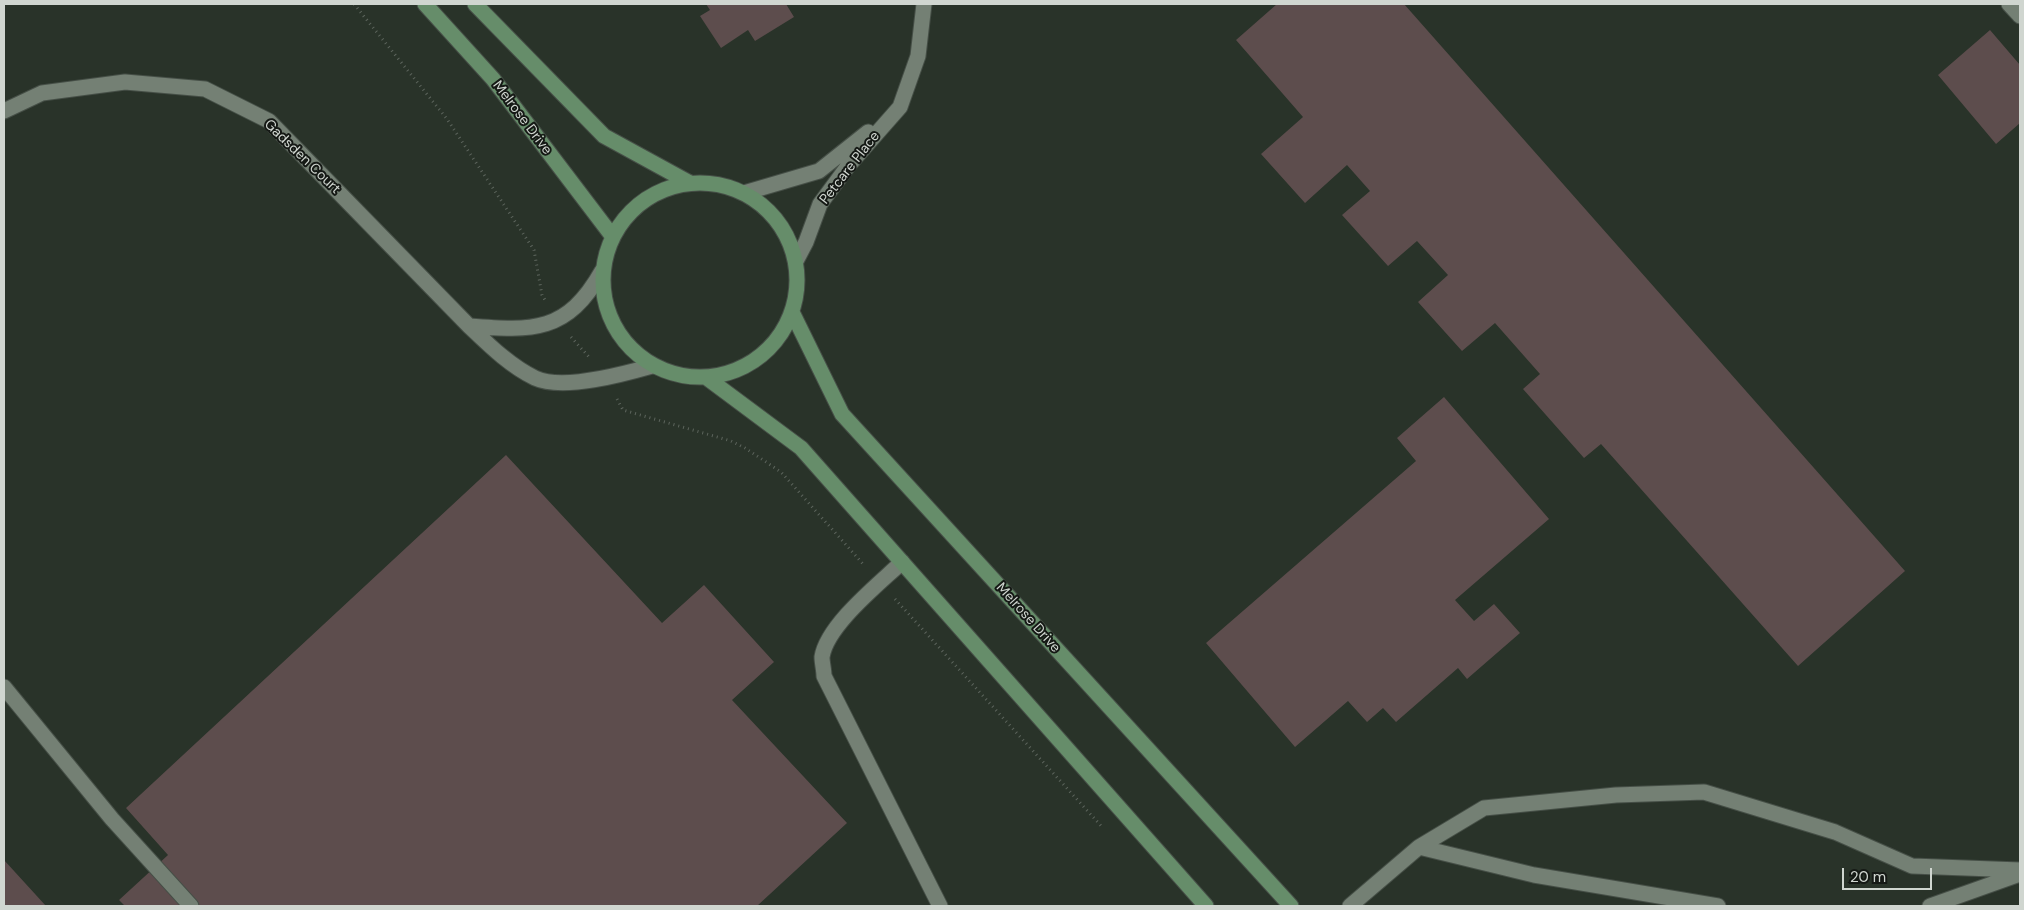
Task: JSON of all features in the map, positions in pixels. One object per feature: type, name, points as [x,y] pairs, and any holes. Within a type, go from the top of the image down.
[{"type":"main road","name":"Melrose Drive","points":[[425,4],[493,79],[612,237]]},
{"type":"main road","points":[[476,4],[604,136],[690,183]]},
{"type":"main road","points":[[690,183],[718,184],[744,193],[762,205],[778,221],[789,240],[796,262],[797,287],[792,312],[779,337],[760,358],[735,371],[707,378],[679,376],[652,366],[630,349],[613,326],[604,300],[602,271],[612,237],[632,211],[659,192],[690,183]]},
{"type":"main road","name":"Melrose Drive","points":[[792,312],[842,414],[1291,906]]},
{"type":"main road","points":[[707,378],[801,448],[1206,906]]},
{"type":"street","name":"Petcare Place","points":[[796,262],[806,242],[820,204],[848,166],[900,107],[918,56],[924,4]]},
{"type":"street","points":[[2009,4],[2020,16]]},
{"type":"street","name":"Gadsden Court","points":[[4,111],[42,93],[125,82],[205,89],[269,121],[469,326],[500,355],[536,378],[554,383],[619,376],[652,366]]},
{"type":"street","name":"Petcare Place","points":[[744,193],[819,171],[900,107]]},
{"type":"street","points":[[469,326],[511,329],[533,328],[557,321],[572,311],[590,293],[602,271]]},
{"type":"street","points":[[902,562],[840,622],[830,637],[822,658],[824,676],[940,906]]},
{"type":"street","points":[[4,686],[112,819],[191,906]]},
{"type":"street","points":[[1350,906],[1419,847],[1484,808],[1616,795],[1704,792],[1836,832],[1912,866],[2020,872]]},
{"type":"street","points":[[1419,847],[1534,875],[1718,906]]},
{"type":"street","points":[[1930,906],[2020,872]]},
{"type":"path","points":[[354,4],[447,119],[534,250],[542,295],[557,321],[607,377],[623,410],[731,441],[745,448],[780,472],[1107,833]]},
{"type":"building","points":[[706,4],[786,4],[794,17],[755,41],[748,30],[721,48],[700,16],[710,10]]},
{"type":"building","points":[[1277,4],[1404,4],[1905,571],[1798,666],[1601,444],[1584,458],[1523,389],[1540,374],[1495,323],[1462,351],[1418,302],[1448,275],[1417,241],[1388,266],[1342,215],[1370,191],[1347,165],[1305,203],[1261,154],[1303,117],[1236,40]]},
{"type":"building","points":[[1990,30],[2020,65],[2020,123],[1996,144],[1938,75]]},
{"type":"building","points":[[1444,397],[1549,519],[1455,600],[1474,621],[1494,604],[1520,633],[1467,679],[1458,668],[1396,722],[1383,708],[1367,722],[1348,701],[1295,747],[1206,643],[1416,461],[1397,438]]},
{"type":"building","points":[[506,455],[662,623],[704,585],[774,662],[732,700],[847,823],[757,906],[125,906],[119,900],[168,855],[126,808]]},
{"type":"building","points":[[4,860],[46,906],[4,906]]}]
